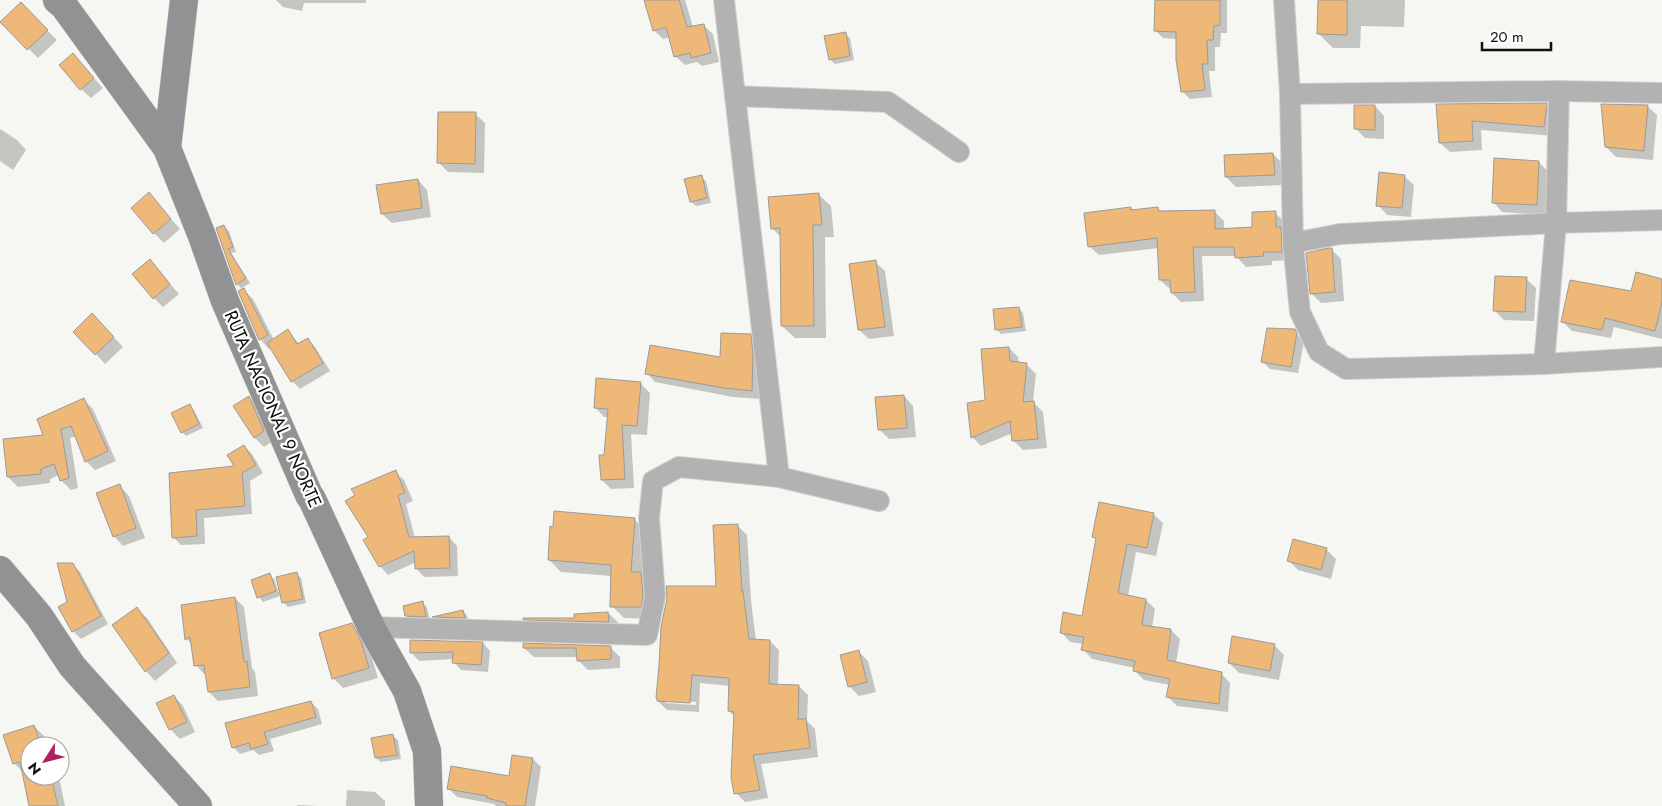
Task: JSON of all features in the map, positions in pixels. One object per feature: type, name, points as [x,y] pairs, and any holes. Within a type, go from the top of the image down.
[{"type":"main road","points":[[57,0],[64,6],[166,148]]},
{"type":"main road","name":"RUTA NACIONAL 9 NORTE","points":[[184,0],[166,148],[202,236],[225,301],[309,496],[371,627],[406,691],[427,751],[429,806]]},
{"type":"main road","points":[[0,570],[39,616],[72,666],[198,806]]},
{"type":"street","points":[[724,0],[779,477]]},
{"type":"street","points":[[1284,0],[1290,94],[1293,243],[1300,312],[1319,352],[1346,369],[1544,364],[1662,357]]},
{"type":"street","points":[[1290,94],[1559,91],[1662,93]]},
{"type":"street","points":[[1544,364],[1556,223],[1559,91]]},
{"type":"street","points":[[735,96],[888,102],[960,152]]},
{"type":"street","points":[[1293,243],[1340,234],[1556,223],[1662,220]]},
{"type":"street","points":[[371,627],[647,635],[655,596],[649,518],[653,481],[679,467],[779,477],[879,501]]},
{"type":"building","points":[[644,0],[679,0],[687,27],[704,24],[711,53],[691,58],[690,53],[674,57],[666,27],[653,31]]},
{"type":"building","points":[[1155,0],[1220,0],[1220,25],[1214,26],[1213,40],[1207,40],[1208,64],[1202,64],[1205,90],[1181,92],[1176,60],[1176,32],[1154,31]]},
{"type":"building","points":[[1318,0],[1347,0],[1347,35],[1317,34]]},
{"type":"building","points":[[21,2],[48,30],[27,50],[0,22]]},
{"type":"building","points":[[846,32],[850,56],[829,60],[824,36]]},
{"type":"building","points":[[73,53],[94,78],[80,90],[59,65]]},
{"type":"building","points":[[1547,103],[1544,127],[1472,121],[1473,141],[1439,143],[1436,104]]},
{"type":"building","points":[[1601,104],[1648,105],[1644,151],[1605,147]]},
{"type":"building","points":[[1354,105],[1375,105],[1375,130],[1354,129]]},
{"type":"building","points":[[438,112],[476,112],[475,164],[437,163]]},
{"type":"building","points":[[1273,153],[1275,175],[1225,177],[1224,155]]},
{"type":"building","points":[[1494,158],[1539,161],[1537,205],[1492,203]]},
{"type":"building","points":[[1379,172],[1405,175],[1402,208],[1376,206]]},
{"type":"building","points":[[702,175],[707,198],[690,202],[684,179]]},
{"type":"building","points":[[418,179],[422,208],[381,214],[376,185]]},
{"type":"building","points":[[149,192],[171,219],[153,234],[131,208]]},
{"type":"building","points":[[819,193],[822,225],[813,225],[814,326],[781,326],[780,228],[771,229],[768,197]]},
{"type":"building","points":[[1131,207],[1131,210],[1158,207],[1159,211],[1215,210],[1215,229],[1252,227],[1252,212],[1276,211],[1276,227],[1281,227],[1282,252],[1263,252],[1264,256],[1235,258],[1234,247],[1193,247],[1195,292],[1171,293],[1170,280],[1159,280],[1157,238],[1088,247],[1084,213]]},
{"type":"building","points":[[224,225],[233,247],[228,249],[246,278],[236,285],[216,228]]},
{"type":"building","points":[[1332,248],[1335,292],[1310,294],[1306,253]]},
{"type":"building","points":[[150,259],[170,284],[153,299],[132,274]]},
{"type":"building","points":[[876,260],[885,327],[858,330],[849,264]]},
{"type":"building","points":[[1636,272],[1662,279],[1662,302],[1655,331],[1605,318],[1602,330],[1561,322],[1570,280],[1631,291]]},
{"type":"building","points":[[1495,276],[1527,277],[1525,312],[1493,311]]},
{"type":"building","points":[[244,288],[268,335],[259,340],[238,291]]},
{"type":"building","points":[[1019,307],[1022,327],[995,330],[993,309]]},
{"type":"building","points":[[92,313],[114,337],[95,355],[73,332]]},
{"type":"building","points":[[1267,328],[1295,329],[1297,333],[1291,367],[1261,362]]},
{"type":"building","points":[[288,329],[297,344],[308,338],[323,363],[291,382],[267,343]]},
{"type":"building","points":[[721,333],[751,334],[753,354],[752,391],[645,374],[650,345],[720,357]]},
{"type":"building","points":[[1009,347],[1010,361],[1027,363],[1023,402],[1034,401],[1038,439],[1012,441],[1010,421],[971,438],[967,403],[985,400],[981,349]]},
{"type":"building","points":[[596,378],[641,382],[637,426],[622,425],[625,479],[601,480],[599,455],[604,455],[608,409],[594,408]]},
{"type":"building","points":[[904,395],[907,428],[878,430],[875,397]]},
{"type":"building","points":[[249,396],[264,431],[254,438],[233,406]]},
{"type":"building","points":[[84,398],[108,451],[85,462],[71,426],[61,429],[69,478],[60,481],[54,464],[41,469],[41,474],[7,477],[3,439],[43,435],[37,419]]},
{"type":"building","points":[[190,404],[199,424],[181,433],[171,413]]},
{"type":"building","points":[[244,445],[256,465],[242,473],[245,506],[196,510],[197,536],[172,538],[169,473],[234,466],[227,455]]},
{"type":"building","points":[[396,470],[405,493],[398,495],[409,537],[449,536],[450,568],[415,569],[414,551],[379,567],[363,540],[368,537],[345,501],[355,495],[351,489]]},
{"type":"building","points":[[120,484],[136,528],[113,537],[96,493]]},
{"type":"building","points":[[1099,502],[1154,513],[1147,548],[1127,544],[1118,593],[1146,599],[1142,625],[1171,629],[1167,660],[1222,672],[1219,704],[1166,697],[1170,679],[1133,671],[1135,661],[1081,650],[1084,637],[1060,633],[1063,612],[1082,616],[1096,538],[1092,537]]},
{"type":"building","points":[[554,511],[635,518],[631,572],[641,572],[643,595],[641,607],[610,607],[611,565],[548,560],[550,526],[553,527]]},
{"type":"building","points":[[738,524],[742,592],[749,639],[770,640],[769,684],[799,685],[798,720],[806,718],[810,748],[753,755],[760,790],[734,794],[731,777],[734,712],[728,711],[729,678],[692,675],[690,703],[657,701],[656,698],[661,627],[667,598],[666,586],[716,586],[713,525]]},
{"type":"building","points":[[1293,539],[1327,548],[1321,570],[1287,561]]},
{"type":"building","points":[[57,563],[73,563],[101,616],[72,632],[58,607],[67,602]]},
{"type":"building","points":[[297,572],[303,599],[282,603],[276,577]]},
{"type":"building","points":[[270,573],[276,591],[257,598],[251,580]]},
{"type":"building","points":[[235,597],[244,662],[247,661],[250,687],[208,692],[204,665],[194,666],[190,637],[185,640],[181,605]]},
{"type":"building","points":[[423,601],[426,617],[405,616],[403,606]]},
{"type":"building","points":[[137,607],[169,653],[145,672],[112,625]]},
{"type":"building","points":[[463,610],[465,618],[432,617]]},
{"type":"building","points":[[608,612],[609,622],[523,620],[523,618],[574,618],[574,614]]},
{"type":"building","points":[[352,623],[361,641],[369,668],[332,679],[319,633]]},
{"type":"building","points":[[1232,636],[1275,644],[1270,671],[1228,663]]},
{"type":"building","points":[[410,640],[483,642],[481,665],[452,663],[453,652],[410,653]]},
{"type":"building","points":[[523,643],[611,646],[611,659],[577,661],[576,648],[523,648]]},
{"type":"building","points":[[859,650],[867,682],[848,687],[840,655]]},
{"type":"building","points":[[174,695],[187,722],[169,730],[156,703]]},
{"type":"building","points":[[311,701],[316,717],[264,732],[268,744],[251,749],[249,743],[232,748],[225,723]]},
{"type":"building","points":[[34,725],[38,736],[20,736],[20,762],[13,764],[3,735]]},
{"type":"building","points":[[393,734],[397,755],[375,758],[371,738]]},
{"type":"building","points":[[512,755],[533,758],[525,806],[506,806],[506,803],[487,798],[487,796],[447,789],[451,766],[509,776]]},
{"type":"building","points":[[25,786],[53,786],[58,806],[29,806]]}]
